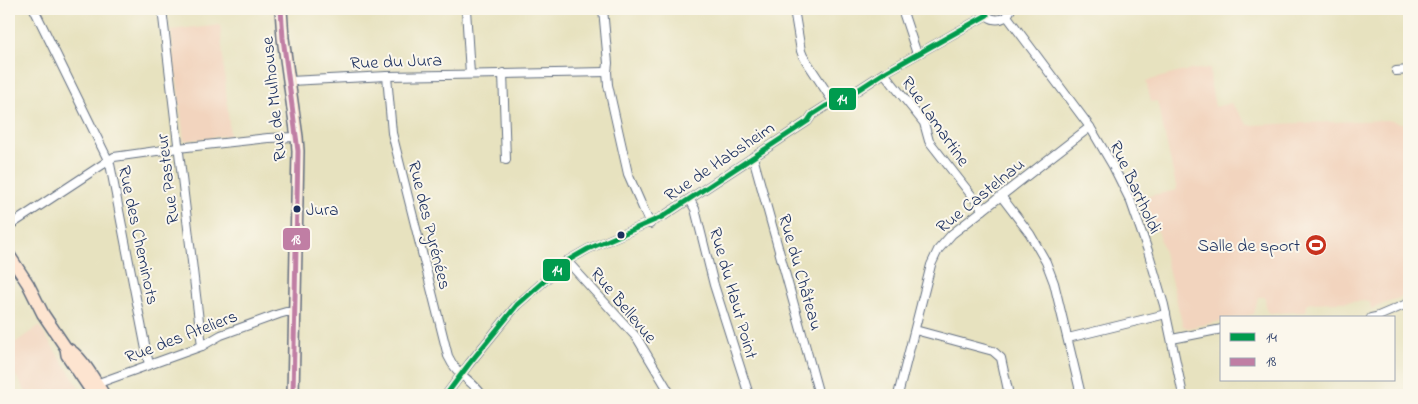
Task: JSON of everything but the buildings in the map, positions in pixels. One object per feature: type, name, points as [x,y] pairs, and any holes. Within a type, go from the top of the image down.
[{"type":"street","name":"Rue des Cheminots","points":[[34,9],[108,160],[149,365]]},
{"type":"street","name":"Rue Pasteur","points":[[162,9],[202,346]]},
{"type":"street","name":"Rue de Mulhouse","points":[[281,9],[297,137],[293,395]]},
{"type":"street","points":[[466,9],[470,74]]},
{"type":"street","points":[[603,9],[608,63],[606,72],[628,174],[650,224]]},
{"type":"street","points":[[794,9],[803,56],[834,103]]},
{"type":"street","points":[[902,9],[917,54]]},
{"type":"street","points":[[985,12],[995,20],[999,20],[1009,12]]},
{"type":"street","name":"Rue de Habsheim","points":[[446,395],[517,305],[567,261],[595,246],[650,224],[662,217],[808,121],[812,115],[826,106],[847,96],[985,12]]},
{"type":"street","name":"Rue Bartholdi","points":[[1009,12],[1090,127],[1114,166],[1131,202],[1148,251],[1166,314],[1183,395]]},
{"type":"street","points":[[1396,71],[1409,70]]},
{"type":"street","name":"Rue du Jura","points":[[290,82],[387,76],[606,72]]},
{"type":"street","name":"Rue Lamartine","points":[[884,72],[924,123],[929,141],[983,210]]},
{"type":"street","points":[[503,73],[506,160]]},
{"type":"street","name":"Rue des Pyrénées","points":[[387,76],[392,133],[448,356],[453,366],[482,395]]},
{"type":"street","name":"Rue Castelnau","points":[[898,395],[916,330],[931,264],[938,250],[952,234],[1090,127]]},
{"type":"street","points":[[9,226],[114,157],[268,138],[297,137]]},
{"type":"street","name":"Rue du Château","points":[[753,157],[819,395]]},
{"type":"street","points":[[1002,196],[1030,234],[1046,262],[1054,283],[1081,395]]},
{"type":"street","name":"Rue du Haut Point","points":[[690,200],[695,209],[714,285],[749,395]]},
{"type":"street","points":[[9,255],[81,376],[95,390],[104,395]]},
{"type":"street","name":"Rue Bellevue","points":[[567,261],[637,338],[671,395]]},
{"type":"street","points":[[1378,316],[1409,303]]},
{"type":"street","name":"Rue des Ateliers","points":[[95,390],[149,365],[202,346],[229,332],[279,314],[295,312]]},
{"type":"street","points":[[1068,338],[1166,314]]},
{"type":"street","points":[[1172,339],[1220,329]]},
{"type":"street","points":[[916,330],[993,351],[1001,358],[1009,395]]},
{"type":"street","points":[[66,348],[72,350],[84,364],[95,390]]},
{"type":"shaded area","points":[[220,25],[230,135],[184,141],[171,30]]},
{"type":"shaded area","points":[[1210,68],[1215,107],[1231,103],[1248,125],[1388,120],[1409,125],[1409,294],[1371,309],[1370,301],[1307,303],[1306,312],[1269,313],[1266,310],[1265,297],[1258,297],[1254,314],[1220,316],[1220,321],[1188,328],[1183,326],[1160,237],[1144,197],[1177,190],[1157,101],[1151,102],[1146,81],[1189,70]]},
{"type":"shaded area","points":[[39,326],[84,395],[28,395],[9,365],[9,347]]},
{"type":"transit line","name":"18","points":[[281,9],[298,151],[293,395]]},
{"type":"transit line","name":"14","points":[[446,395],[517,305],[567,261],[588,249],[662,217],[808,121],[812,115],[826,106],[847,97],[884,73],[987,15]]},
{"type":"place","name":"Jura","points":[[297,209]]},
{"type":"place","name":"Salle de sport","points":[[1316,245]]}]
